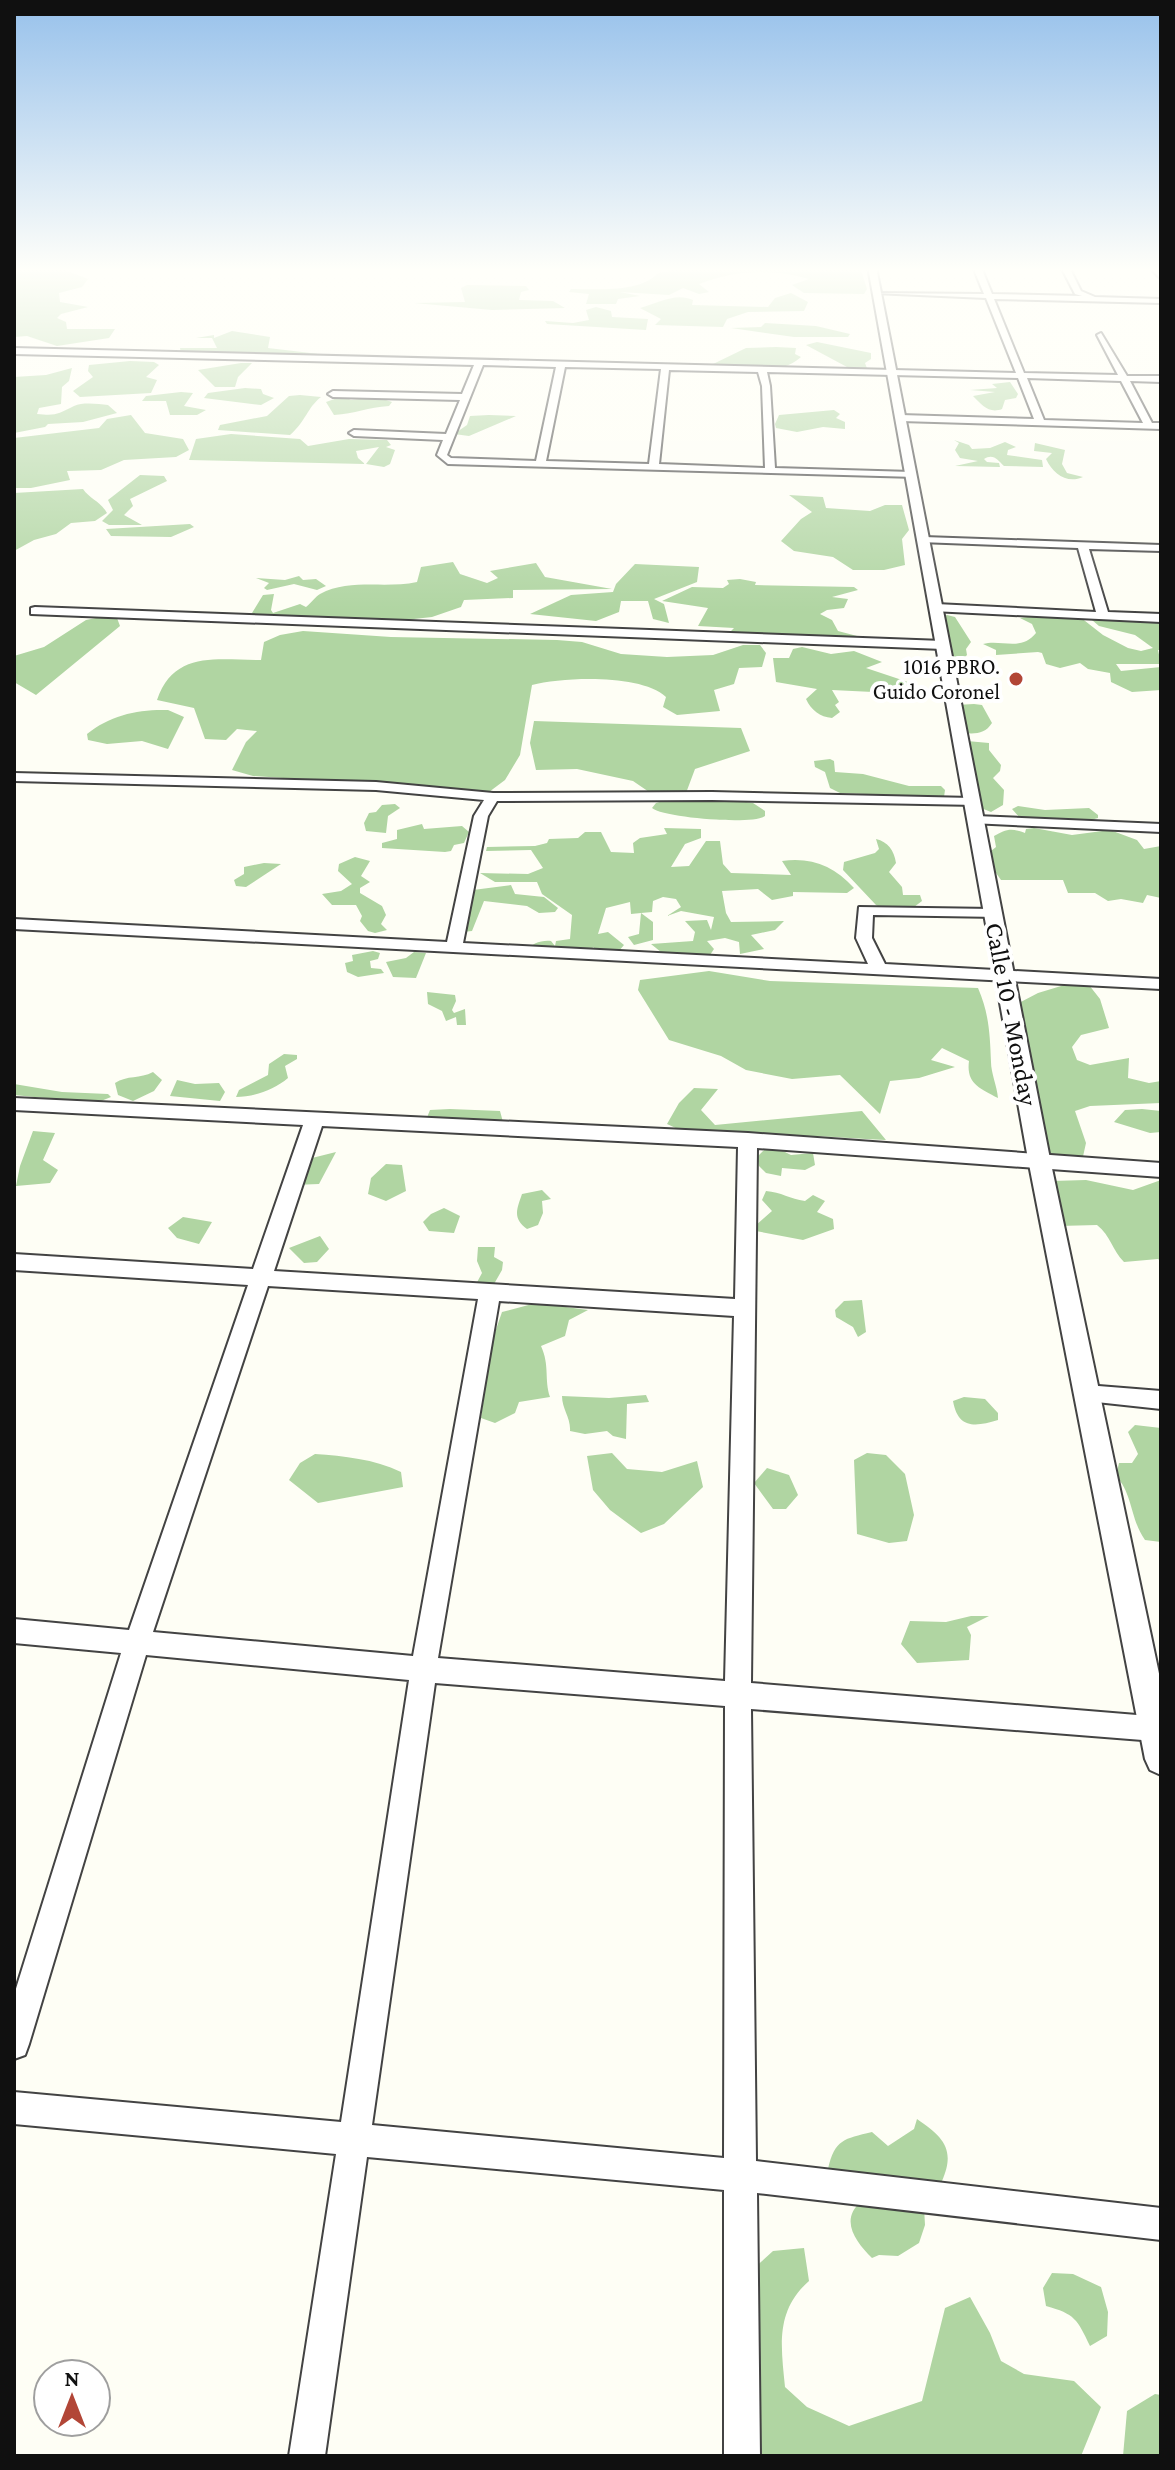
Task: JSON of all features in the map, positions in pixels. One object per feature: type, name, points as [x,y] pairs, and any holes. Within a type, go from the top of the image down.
[{"type":"street","points":[[470,382],[442,455],[448,461],[912,475]]},
{"type":"street","points":[[540,465],[558,382]]},
{"type":"street","points":[[654,468],[664,382]]},
{"type":"street","points":[[765,382],[770,471]]},
{"type":"street","name":"Calle 10 - Monday","points":[[895,382],[1039,1159],[1161,1759]]},
{"type":"street","points":[[1023,382],[1040,422]]},
{"type":"street","points":[[1128,382],[1149,426]]},
{"type":"street","points":[[333,394],[464,397]]},
{"type":"street","points":[[901,418],[1161,426]]},
{"type":"street","points":[[354,433],[449,437]]},
{"type":"street","points":[[924,540],[1161,548]]},
{"type":"street","points":[[1082,545],[1103,616]]},
{"type":"street","points":[[936,608],[1161,618]]},
{"type":"street","points":[[35,611],[943,645]]},
{"type":"street","points":[[14,777],[376,786],[493,797],[712,796],[972,802]]},
{"type":"street","points":[[454,946],[481,816],[493,797]]},
{"type":"street","points":[[976,820],[1161,828]]},
{"type":"street","points":[[879,970],[864,938],[865,910],[993,914]]},
{"type":"street","points":[[14,924],[1161,984]]},
{"type":"street","points":[[14,1104],[748,1140],[1161,1170]]},
{"type":"street","points":[[14,2044],[138,1640],[314,1121]]},
{"type":"street","points":[[742,2456],[738,1692],[748,1140]]},
{"type":"street","points":[[15,1264],[743,1308]]},
{"type":"street","points":[[307,2456],[424,1668],[490,1292]]},
{"type":"street","points":[[1086,1394],[1161,1400]]},
{"type":"street","points":[[14,1631],[1155,1728]]},
{"type":"street","points":[[14,2108],[353,2142],[739,2175],[1161,2224]]},
{"type":"green space","points":[[14,382],[68,382],[62,387],[61,404],[39,408],[37,414],[57,414],[86,404],[108,405],[117,413],[83,422],[48,424],[14,433]]},
{"type":"green space","points":[[85,382],[156,382],[151,393],[80,397],[73,391]]},
{"type":"green space","points":[[210,382],[236,382],[235,387],[215,387]]},
{"type":"green space","points":[[1010,382],[1018,394],[1016,398],[1005,400],[1002,409],[986,408],[973,396],[995,392],[970,390],[997,388],[992,384]]},
{"type":"green space","points":[[261,389],[263,394],[274,398],[261,405],[204,398],[208,393]]},
{"type":"green space","points":[[193,393],[184,406],[206,410],[197,415],[170,415],[166,401],[142,401],[146,396]]},
{"type":"green space","points":[[289,396],[321,397],[290,435],[218,430],[220,425],[267,416]]},
{"type":"green space","points":[[343,396],[351,400],[377,397],[392,402],[389,406],[334,415],[326,402]]},
{"type":"green space","points":[[834,410],[840,414],[836,418],[845,422],[845,429],[823,427],[797,432],[776,428],[779,415]]},
{"type":"green space","points":[[131,415],[145,433],[183,439],[189,450],[176,457],[124,460],[101,470],[67,471],[70,480],[31,488],[14,488],[14,438],[99,428],[107,419]]},
{"type":"green space","points":[[470,416],[516,416],[469,436],[454,434],[467,425]]},
{"type":"green space","points":[[231,434],[300,439],[308,446],[349,439],[387,440],[391,445],[386,447],[395,450],[390,464],[384,467],[366,464],[379,447],[356,451],[365,464],[189,460],[196,439]]},
{"type":"green space","points":[[954,440],[972,449],[990,448],[1005,442],[1016,447],[1008,450],[1007,455],[1042,460],[1043,467],[1004,466],[990,457],[984,459],[999,463],[1000,467],[955,466],[978,461],[960,458],[955,450],[959,443]]},
{"type":"green space","points":[[1035,443],[1065,450],[1062,464],[1067,473],[1083,477],[1071,479],[1057,473],[1046,459],[1052,453],[1034,451]]},
{"type":"green space","points":[[140,475],[164,476],[167,481],[130,499],[133,506],[124,515],[142,525],[109,525],[102,521],[113,510],[108,500]]},
{"type":"green space","points":[[83,489],[107,513],[95,521],[71,523],[56,534],[34,540],[14,551],[14,493]]},
{"type":"green space","points":[[789,495],[823,497],[826,508],[870,511],[885,505],[902,505],[909,530],[902,539],[905,565],[884,570],[853,570],[833,557],[794,551],[781,541],[801,519],[812,512]]},
{"type":"green space","points":[[190,524],[194,527],[171,537],[111,536],[106,529]]},
{"type":"green space","points":[[453,562],[460,574],[487,583],[498,578],[490,571],[536,563],[545,577],[612,589],[513,590],[513,598],[464,600],[461,607],[432,617],[405,620],[256,617],[252,613],[263,595],[274,594],[273,613],[300,604],[306,607],[320,594],[343,586],[417,582],[421,567]]},
{"type":"green space","points":[[635,564],[699,567],[697,582],[654,599],[664,604],[669,623],[653,619],[648,601],[621,601],[619,612],[596,621],[530,614],[571,595],[613,592],[616,584]]},
{"type":"green space","points":[[299,576],[303,580],[316,579],[326,586],[317,590],[294,584],[267,590],[264,588],[269,583],[256,578],[285,580]]},
{"type":"green space","points":[[727,580],[756,582],[755,585],[854,587],[858,590],[832,597],[848,599],[844,608],[820,614],[832,620],[838,631],[857,636],[769,637],[729,633],[734,628],[698,626],[708,608],[662,601],[692,587],[723,588],[729,584]]},
{"type":"green space","points":[[942,617],[955,617],[971,642],[962,660],[951,661]]},
{"type":"green space","points":[[1080,617],[1103,635],[1141,651],[1153,648],[1135,635],[1099,626],[1092,620],[1161,620],[1161,650],[1158,650],[1161,664],[1116,664],[1121,671],[1161,667],[1161,690],[1132,692],[1111,682],[1110,673],[1088,669],[1080,663],[1060,668],[1046,664],[1042,653],[996,655],[996,650],[983,644],[1017,644],[1030,639],[1036,633],[1032,624],[1020,618]]},
{"type":"green space","points":[[117,618],[120,626],[36,695],[14,682],[14,656],[44,647],[86,620]]},
{"type":"green space","points":[[303,631],[391,637],[557,640],[582,642],[621,654],[667,657],[713,655],[743,645],[760,645],[766,653],[762,667],[739,668],[734,684],[714,690],[720,711],[677,715],[663,707],[666,697],[639,684],[621,681],[582,679],[532,685],[520,755],[505,780],[489,792],[253,776],[232,770],[246,742],[257,731],[237,729],[226,740],[205,739],[194,708],[157,700],[174,673],[186,665],[213,659],[261,660],[264,642]]},
{"type":"green space","points":[[802,647],[831,654],[854,651],[882,662],[866,668],[914,684],[914,694],[832,690],[839,702],[835,705],[840,712],[832,718],[824,716],[813,710],[806,699],[817,689],[776,682],[773,658],[789,658],[793,649]]},
{"type":"green space","points":[[956,705],[982,705],[992,723],[980,732],[963,733]]},
{"type":"green space","points":[[168,710],[184,717],[168,749],[142,741],[107,744],[88,740],[87,734],[115,718],[136,712]]},
{"type":"green space","points":[[534,721],[741,728],[750,751],[695,769],[686,793],[652,794],[633,781],[577,769],[536,770],[530,743]]},
{"type":"green space","points":[[967,741],[989,743],[989,750],[1001,765],[993,778],[1004,790],[1003,805],[991,812],[976,806]]},
{"type":"green space","points":[[814,761],[834,761],[835,772],[863,774],[909,786],[941,786],[945,790],[944,797],[840,793],[830,788],[825,772],[815,767]]},
{"type":"green space","points":[[727,799],[753,803],[765,811],[765,816],[744,820],[709,819],[673,815],[652,808],[666,800]]},
{"type":"green space","points":[[395,804],[400,808],[388,816],[386,833],[366,831],[364,823],[369,813],[376,812],[382,805]]},
{"type":"green space","points":[[1018,806],[1045,810],[1089,808],[1098,818],[1080,823],[1020,818],[1012,809]]},
{"type":"green space","points":[[422,824],[424,829],[462,826],[469,832],[464,843],[454,845],[451,851],[382,848],[382,843],[397,839],[397,830]]},
{"type":"green space","points":[[664,828],[701,829],[701,838],[685,844],[671,867],[689,866],[706,841],[720,841],[723,864],[731,873],[791,875],[782,861],[803,860],[830,869],[854,888],[847,893],[793,892],[793,896],[772,900],[758,889],[722,891],[731,922],[784,921],[775,930],[751,935],[764,949],[740,954],[739,942],[725,938],[707,941],[714,949],[708,958],[690,958],[683,953],[666,956],[651,944],[693,941],[695,932],[685,921],[707,920],[711,930],[714,917],[681,911],[667,916],[681,907],[676,899],[663,897],[653,901],[652,912],[631,914],[630,902],[606,908],[598,934],[608,932],[624,945],[618,952],[600,954],[593,947],[589,956],[568,955],[566,948],[560,947],[544,955],[526,953],[537,943],[551,941],[555,946],[556,941],[570,939],[572,915],[542,894],[537,882],[495,882],[480,873],[528,874],[543,868],[531,850],[486,851],[487,847],[535,846],[547,843],[549,839],[578,838],[585,832],[601,832],[611,852],[634,853],[633,843],[640,838],[667,834]]},
{"type":"green space","points":[[1026,829],[1072,835],[1110,830],[1137,840],[1144,849],[1161,846],[1161,898],[1147,895],[1143,903],[1121,899],[1108,901],[1095,893],[1068,893],[1063,880],[1001,880],[989,863],[991,851],[996,847],[994,836],[1008,830],[1025,833]]},
{"type":"green space","points":[[876,839],[892,850],[896,863],[889,872],[902,887],[903,895],[920,895],[922,901],[914,907],[882,908],[876,905],[843,870],[844,862],[875,853],[879,849]]},
{"type":"green space","points":[[355,857],[370,861],[361,876],[370,882],[360,888],[360,893],[382,906],[386,915],[381,924],[387,930],[368,931],[360,921],[362,916],[356,905],[332,905],[322,894],[341,891],[352,884],[338,871],[339,864]]},
{"type":"green space","points":[[281,864],[246,887],[236,886],[234,880],[244,874],[244,867]]},
{"type":"green space","points":[[511,885],[515,894],[544,897],[558,908],[555,912],[539,913],[527,906],[484,901],[472,931],[462,932],[473,890]]},
{"type":"green space","points":[[641,913],[653,922],[653,940],[634,945],[628,937],[639,934]]},
{"type":"green space","points":[[373,951],[380,953],[378,959],[370,961],[371,968],[381,969],[384,973],[358,977],[347,972],[345,963],[353,961],[352,955]]},
{"type":"green space","points":[[414,952],[426,953],[416,978],[393,977],[386,962],[406,958]]},
{"type":"green space","points":[[709,971],[770,981],[978,988],[987,1015],[991,1066],[998,1098],[972,1080],[969,1061],[942,1048],[931,1060],[955,1067],[919,1078],[890,1081],[880,1114],[840,1075],[792,1079],[746,1070],[721,1056],[669,1040],[638,990],[640,980]]},
{"type":"green space","points":[[1071,983],[1089,985],[1100,999],[1109,1028],[1081,1035],[1072,1047],[1077,1060],[1090,1065],[1129,1058],[1128,1078],[1149,1083],[1161,1081],[1161,1103],[1090,1106],[1075,1111],[1086,1143],[1082,1161],[1048,1161],[1015,1005],[1038,993]]},
{"type":"green space","points":[[427,992],[455,995],[452,1010],[454,1013],[465,1009],[466,1025],[457,1025],[456,1017],[446,1021],[442,1011],[428,1004]]},
{"type":"green space","points":[[284,1054],[297,1055],[297,1059],[285,1066],[288,1078],[264,1092],[236,1097],[239,1090],[268,1075],[269,1064]]},
{"type":"green space","points":[[153,1072],[162,1080],[154,1091],[133,1101],[118,1095],[115,1083]]},
{"type":"green space","points":[[177,1080],[195,1084],[219,1083],[225,1092],[220,1101],[170,1096]]},
{"type":"green space","points":[[14,1084],[62,1092],[108,1094],[111,1097],[96,1103],[14,1095]]},
{"type":"green space","points":[[694,1088],[718,1089],[701,1110],[715,1125],[862,1111],[886,1140],[814,1136],[718,1137],[684,1131],[667,1124],[679,1103]]},
{"type":"green space","points":[[430,1110],[500,1111],[503,1122],[426,1120]]},
{"type":"green space","points":[[1125,1110],[1161,1111],[1161,1132],[1150,1133],[1114,1122]]},
{"type":"green space","points":[[33,1131],[55,1133],[43,1160],[58,1170],[50,1183],[16,1186],[20,1166]]},
{"type":"green space","points":[[777,1148],[791,1155],[813,1153],[815,1165],[805,1170],[782,1168],[781,1176],[766,1173],[759,1166],[757,1157],[764,1150]]},
{"type":"green space","points":[[336,1152],[319,1184],[293,1185],[308,1159]]},
{"type":"green space","points":[[386,1164],[402,1165],[406,1191],[386,1201],[368,1194],[371,1178]]},
{"type":"green space","points":[[1086,1180],[1133,1190],[1161,1180],[1161,1261],[1124,1262],[1097,1225],[1059,1226],[1052,1181]]},
{"type":"green space","points":[[542,1190],[551,1199],[542,1201],[543,1213],[538,1225],[527,1229],[518,1217],[522,1194]]},
{"type":"green space","points":[[766,1191],[805,1201],[813,1195],[825,1201],[817,1212],[833,1219],[834,1229],[803,1240],[756,1231],[755,1226],[772,1211],[762,1200]]},
{"type":"green space","points":[[444,1208],[460,1216],[454,1233],[429,1231],[423,1222]]},
{"type":"green space","points":[[183,1217],[212,1222],[199,1244],[177,1238],[168,1228]]},
{"type":"green space","points":[[320,1236],[329,1249],[317,1262],[304,1263],[289,1248]]},
{"type":"green space","points":[[478,1247],[495,1247],[494,1257],[503,1262],[490,1291],[475,1286],[482,1273],[477,1261]]},
{"type":"green space","points":[[862,1300],[866,1332],[858,1337],[853,1327],[836,1317],[835,1310],[844,1301]]},
{"type":"green space","points":[[536,1303],[588,1310],[569,1320],[565,1336],[541,1346],[550,1397],[519,1402],[515,1413],[495,1423],[481,1418],[491,1344],[502,1312]]},
{"type":"green space","points":[[646,1395],[649,1402],[627,1404],[626,1439],[607,1431],[585,1434],[570,1431],[562,1396],[609,1398]]},
{"type":"green space","points":[[964,1397],[985,1399],[998,1413],[998,1420],[982,1424],[963,1421],[953,1401]]},
{"type":"green space","points":[[1135,1425],[1161,1428],[1161,1542],[1145,1540],[1126,1491],[1116,1476],[1119,1463],[1132,1463],[1138,1454],[1128,1432]]},
{"type":"green space","points":[[612,1453],[627,1469],[662,1472],[697,1461],[703,1487],[664,1524],[641,1533],[610,1510],[593,1490],[587,1456]]},
{"type":"green space","points":[[867,1453],[886,1455],[905,1474],[914,1515],[907,1541],[889,1543],[857,1534],[854,1460]]},
{"type":"green space","points":[[315,1454],[359,1459],[391,1468],[401,1472],[403,1487],[318,1503],[289,1480],[300,1463]]},
{"type":"green space","points":[[767,1468],[789,1475],[798,1495],[786,1509],[773,1509],[754,1483]]},
{"type":"green space","points":[[971,1616],[989,1616],[967,1627],[971,1635],[969,1660],[917,1663],[901,1644],[910,1621],[946,1622]]},
{"type":"green space","points":[[917,2119],[940,2138],[947,2152],[942,2181],[867,2184],[839,2176],[828,2169],[834,2152],[842,2142],[872,2132],[888,2146],[914,2129]]},
{"type":"green space","points":[[862,2201],[924,2207],[925,2225],[919,2243],[898,2256],[879,2255],[872,2258],[852,2231],[851,2216]]},
{"type":"green space","points":[[804,2248],[809,2281],[790,2304],[782,2343],[785,2387],[807,2407],[849,2426],[922,2401],[945,2308],[970,2297],[1001,2361],[1024,2374],[1074,2381],[1101,2407],[1081,2456],[754,2456],[751,2271],[773,2251]]},
{"type":"green space","points":[[1052,2273],[1073,2274],[1101,2287],[1108,2312],[1107,2336],[1090,2346],[1074,2319],[1046,2306],[1043,2288]]},
{"type":"green space","points":[[1155,2394],[1161,2395],[1161,2456],[1123,2456],[1127,2411]]},
{"type":"place","name":"1016 PBRO. Guido Coronel","points":[[1016,679]]}]
